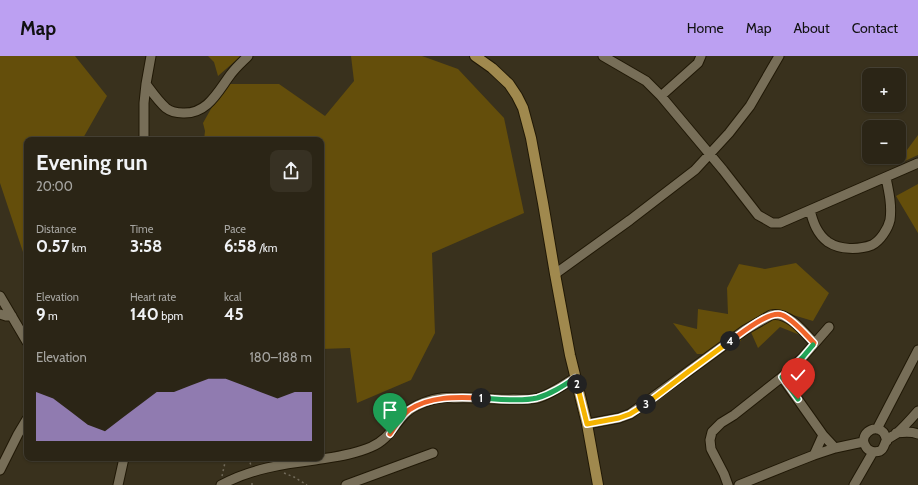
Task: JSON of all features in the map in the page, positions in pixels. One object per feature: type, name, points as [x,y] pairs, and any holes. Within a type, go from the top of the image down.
[{"type":"main road","points":[[475,56],[492,68],[509,84],[523,108],[531,138],[570,355],[587,424],[598,485]]},
{"type":"street","points":[[144,137],[144,103],[151,56]]},
{"type":"street","points":[[146,84],[155,97],[164,107],[169,110],[185,113],[195,112],[204,108],[232,72],[248,56]]},
{"type":"street","points":[[603,56],[646,81],[724,170],[758,215],[772,223],[780,223],[918,163]]},
{"type":"street","points":[[660,96],[698,63],[701,56]]},
{"type":"street","points":[[555,274],[630,220],[695,170],[729,133],[750,106],[779,56]]},
{"type":"street","points":[[810,210],[819,233],[827,241],[836,246],[858,248],[874,244],[885,233],[890,221],[890,200],[886,178]]},
{"type":"street","points":[[0,296],[24,337]]},
{"type":"street","points":[[0,314],[12,316]]},
{"type":"street","points":[[587,424],[619,418],[630,414],[746,330],[771,315],[782,315],[799,327],[814,343]]},
{"type":"street","points":[[728,485],[711,449],[710,440],[712,432],[721,423],[782,377],[802,358],[829,327]]},
{"type":"street","points":[[877,429],[918,350]]},
{"type":"street","points":[[782,377],[823,435],[835,448]]},
{"type":"street","points":[[324,458],[370,448],[381,442],[390,434],[400,420],[409,411],[423,403],[441,398],[463,397],[507,400],[536,398],[555,390],[575,378]]},
{"type":"street","points":[[886,441],[918,411]]},
{"type":"street","points":[[0,470],[24,424]]},
{"type":"street","points":[[877,429],[884,433],[886,441],[885,447],[880,451],[873,452],[866,449],[863,442],[865,435],[870,430],[877,429]]},
{"type":"street","points":[[896,433],[906,432],[918,434]]},
{"type":"street","points":[[814,455],[823,435]]},
{"type":"street","points":[[738,485],[814,455],[835,448],[863,442]]},
{"type":"street","points":[[854,485],[873,452]]},
{"type":"street","points":[[346,485],[433,453]]},
{"type":"street","points":[[118,485],[123,461]]},
{"type":"street","points":[[221,481],[260,469],[302,461]]},
{"type":"path","points":[[221,481],[225,461]]},
{"type":"path","points":[[282,472],[307,485]]},
{"type":"shaded area","points":[[0,56],[75,56],[107,96],[84,137],[24,137],[24,255],[0,183]]},
{"type":"shaded area","points":[[208,56],[241,56],[218,76],[214,62]]},
{"type":"shaded area","points":[[351,56],[422,56],[458,69],[504,118],[524,213],[432,253],[435,333],[411,380],[357,403],[350,348],[324,349],[324,137],[204,137],[205,131],[203,123],[225,84],[279,84],[325,116],[354,81]]},
{"type":"shaded area","points":[[918,135],[918,155],[906,160],[906,151]]},
{"type":"shaded area","points":[[918,184],[918,233],[896,196]]},
{"type":"shaded area","points":[[796,263],[829,293],[813,321],[783,312],[805,337],[780,327],[758,348],[750,330],[737,345],[727,340],[709,354],[697,354],[673,323],[697,329],[698,309],[728,314],[727,288],[739,264],[765,269]]},
{"type":"route","points":[[390,434],[400,420],[409,411],[423,403],[441,398],[463,397],[507,400],[536,398],[546,395],[575,378],[587,424],[619,418],[630,414],[657,396],[759,321],[776,314],[782,315],[799,327],[814,343],[802,358],[782,377],[798,399]]}]
